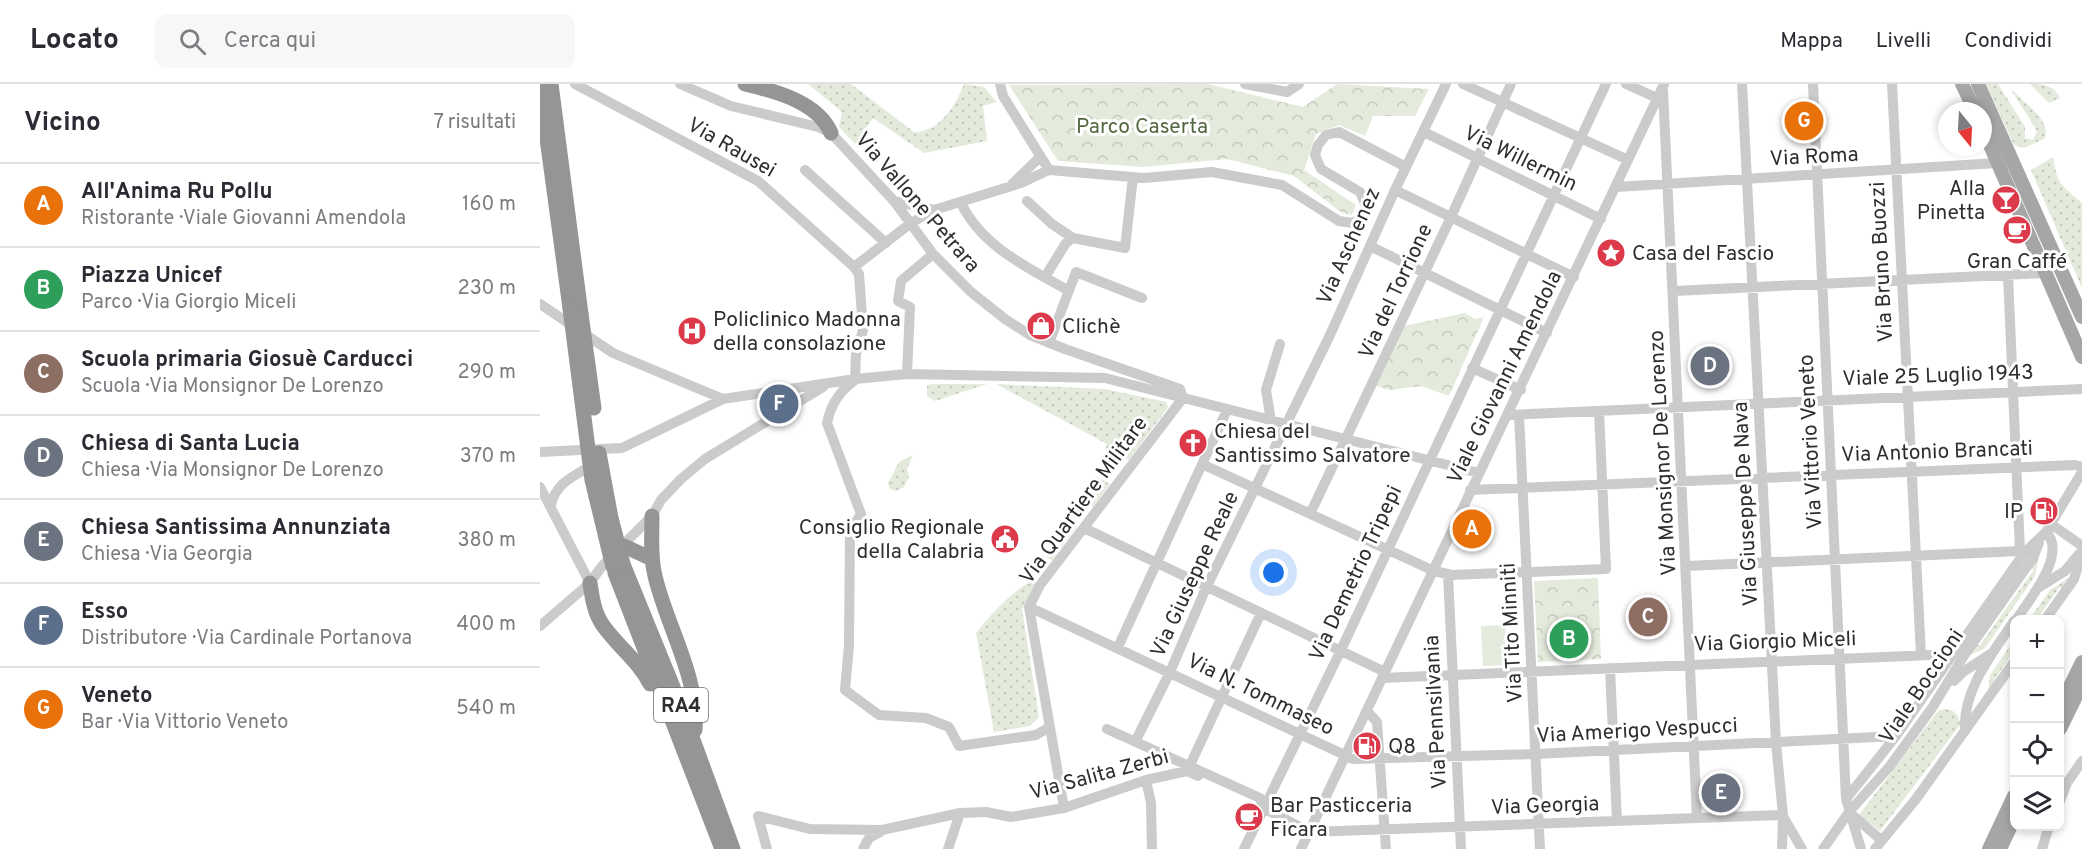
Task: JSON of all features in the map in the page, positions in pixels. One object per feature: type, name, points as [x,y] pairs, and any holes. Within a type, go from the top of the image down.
[{"type":"highway","points":[[745,84],[781,93],[821,117],[831,133]]},
{"type":"highway","name":"RA4","points":[[548,87],[576,311],[618,566],[733,849]]},
{"type":"highway","points":[[590,583],[593,603],[602,624],[642,669],[669,723],[688,740],[696,717],[687,672],[668,619],[652,559],[652,516]]},
{"type":"highway","points":[[624,546],[652,559]]},
{"type":"highway","name":"RA4","points":[[688,740],[722,849]]},
{"type":"main road","points":[[1962,84],[1971,102]]},
{"type":"main road","points":[[1978,84],[2008,161],[2046,273],[2082,357]]},
{"type":"main road","points":[[1992,141],[2008,161],[2082,317]]},
{"type":"main road","points":[[2064,698],[2082,662]]},
{"type":"main road","points":[[2063,723],[2082,684]]},
{"type":"main road","points":[[1989,849],[2008,824]]},
{"type":"main road","points":[[2000,849],[2008,824]]},
{"type":"street","name":"Via Rausei","points":[[575,84],[758,181],[854,267]]},
{"type":"street","name":"Via Vallone Petrara","points":[[681,84],[731,106],[762,116],[812,125],[831,133],[894,201],[933,254],[971,292],[1005,319],[1030,335],[1049,343],[1180,389],[1183,398]]},
{"type":"street","points":[[1000,84],[1003,96],[1049,170]]},
{"type":"street","points":[[1245,84],[1287,92],[1299,84]]},
{"type":"street","name":"Via Aschenez","points":[[1287,425],[1446,84]]},
{"type":"street","points":[[1463,84],[1503,100],[1628,160]]},
{"type":"street","name":"Via del Torrione","points":[[1311,512],[1425,273],[1510,84]]},
{"type":"street","name":"Via Demetrio Tripepi","points":[[1244,849],[1389,550],[1606,84]]},
{"type":"street","points":[[1626,84],[1657,98]]},
{"type":"street","name":"Via Giuseppe De Nava","points":[[1742,84],[1760,402],[1771,662],[1783,815],[1782,849]]},
{"type":"street","name":"Via Vittorio Veneto","points":[[1813,84],[1846,799],[1861,849]]},
{"type":"street","name":"Via Bruno Buozzi","points":[[1892,84],[1914,557],[1921,655]]},
{"type":"street","name":"Viale Giovanni Amendola","points":[[1302,848],[1434,571],[1470,490],[1514,415],[1521,390],[1663,85]]},
{"type":"street","name":"Via Monsignor De Lorenzo","points":[[1663,85],[1684,482],[1697,818]]},
{"type":"street","points":[[855,380],[856,354],[863,330],[859,274],[854,267],[911,223],[934,210],[1007,188],[1049,170],[1133,177],[1212,172],[1282,185],[1339,221],[1353,223],[1363,216],[1366,206],[1360,192],[1321,169],[1315,155],[1318,145],[1326,135],[1339,132],[1406,167]]},
{"type":"street","name":"Via Willermin","points":[[1424,132],[1601,219]]},
{"type":"street","points":[[1007,188],[1040,157]]},
{"type":"street","name":"Via Roma","points":[[1616,187],[1896,171],[2008,161]]},
{"type":"street","points":[[805,170],[886,243]]},
{"type":"street","points":[[1027,201],[1052,224],[1073,238],[1125,248],[1133,177]]},
{"type":"street","points":[[1395,190],[1574,277]]},
{"type":"street","points":[[894,201],[934,210]]},
{"type":"street","points":[[961,203],[965,212],[1001,251],[1069,291]]},
{"type":"street","points":[[1045,277],[1066,243],[1073,238]]},
{"type":"street","points":[[1370,246],[1547,333]]},
{"type":"street","points":[[907,374],[910,307],[898,302],[902,281],[933,254]]},
{"type":"street","points":[[1049,343],[1076,272],[1142,298]]},
{"type":"street","points":[[1674,291],[2046,273]]},
{"type":"street","points":[[1687,566],[2022,552],[2012,390],[2008,275]]},
{"type":"street","points":[[540,304],[613,353],[723,399]]},
{"type":"street","points":[[1271,421],[1266,390],[1280,344]]},
{"type":"street","points":[[1101,361],[1105,378]]},
{"type":"street","points":[[1472,368],[1521,390]]},
{"type":"street","points":[[551,505],[554,492],[562,483],[622,448],[723,399],[907,374],[1105,378],[1479,472]]},
{"type":"street","points":[[855,380],[841,390],[830,409],[827,423],[861,514],[850,530],[849,645],[845,690],[879,716],[926,718],[949,727],[958,746],[1036,735],[1048,728]]},
{"type":"street","points":[[540,626],[590,583],[602,566],[652,516],[668,493],[705,459],[830,383]]},
{"type":"street","name":"Viale 25 Luglio 1943","points":[[1514,415],[2012,390],[2082,389]]},
{"type":"street","points":[[786,390],[796,393],[800,400]]},
{"type":"street","name":"Via Quartiere Militare","points":[[1064,808],[1048,728],[1029,608],[1040,585],[1183,398]]},
{"type":"street","points":[[1118,647],[1227,410]]},
{"type":"street","points":[[1202,464],[1311,512],[1434,571],[1448,574],[1606,569],[1599,411]]},
{"type":"street","name":"Via Tito Minniti","points":[[1514,415],[1523,489],[1540,849]]},
{"type":"street","name":"Via Giuseppe Reale","points":[[1136,740],[1170,672],[1206,588],[1287,425]]},
{"type":"street","points":[[540,452],[622,448]]},
{"type":"street","name":"Via Antonio Brancati","points":[[1470,490],[2082,467]]},
{"type":"street","name":"Viale Boccioni","points":[[1823,849],[1849,812],[1890,766],[1932,708],[1965,654],[2033,558],[2082,472]]},
{"type":"street","points":[[540,487],[590,583]]},
{"type":"street","points":[[1084,528],[1206,588],[1341,650],[1384,675]]},
{"type":"street","points":[[2047,531],[2082,550]]},
{"type":"street","points":[[2019,615],[2038,588],[2048,569],[2053,546],[2047,531]]},
{"type":"street","name":"Viale Boccioni","points":[[1846,799],[1896,736],[2022,552],[2047,531]]},
{"type":"street","points":[[2038,588],[2066,571],[2082,550]]},
{"type":"street","points":[[2049,615],[2074,579],[2082,550]]},
{"type":"street","name":"Via Pennsilvania","points":[[1448,574],[1461,849]]},
{"type":"street","name":"Via N. Tommaseo","points":[[1029,608],[1118,647],[1345,756],[1379,760]]},
{"type":"street","points":[[1190,765],[1261,613]]},
{"type":"street","points":[[1965,731],[1965,705],[1992,653],[2010,627]]},
{"type":"street","points":[[1932,708],[1963,672],[1992,653]]},
{"type":"street","name":"Via Giorgio Miceli","points":[[1384,675],[1452,676],[1954,654]]},
{"type":"street","points":[[1610,668],[1617,821]]},
{"type":"street","points":[[1849,812],[1878,845],[2010,668]]},
{"type":"street","points":[[1366,711],[1377,722],[1386,849]]},
{"type":"street","points":[[1107,729],[1136,740],[1260,798],[1263,808],[1310,832]]},
{"type":"street","name":"Via Amerigo Vespucci","points":[[1379,760],[1896,736]]},
{"type":"street","points":[[2064,791],[2082,761]]},
{"type":"street","name":"Via Salita Zerbi","points":[[767,849],[758,816],[810,829],[882,830],[960,813],[986,812],[1011,817],[1064,808],[1146,780],[1187,771],[1263,808]]},
{"type":"street","points":[[1146,780],[1151,803],[1152,849]]},
{"type":"street","points":[[948,849],[960,813]]},
{"type":"street","name":"Via Giuseppe De Nava","points":[[1783,815],[1802,849]]},
{"type":"street","name":"Via Georgia","points":[[1310,832],[1783,815]]},
{"type":"street","points":[[863,849],[869,838],[882,830]]},
{"type":"street","points":[[2042,849],[2047,831]]},
{"type":"green space","points":[[808,84],[851,84],[914,132],[923,131],[939,123],[951,109],[964,84],[984,87],[997,102],[983,106],[987,141],[924,153],[873,118],[855,144],[839,127],[842,112]]},
{"type":"green space","name":"Parco Caserta","points":[[1208,84],[1303,107],[1337,84],[1429,89],[1415,116],[1373,116],[1365,136],[1339,125],[1316,134],[1304,170],[1356,205],[1352,215],[1342,213],[1294,176],[1227,159],[1143,167],[1058,161],[1009,85]]},
{"type":"green space","points":[[1986,84],[1998,84],[2025,127],[2025,138],[2033,140],[2037,131],[2010,88],[2028,105],[2041,119],[2046,132],[2044,139],[2024,148],[2014,145]]},
{"type":"green space","points":[[2030,84],[2051,88],[2060,98],[2049,103]]},
{"type":"green space","points":[[2053,157],[2058,179],[2082,203],[2082,288],[2031,170]]},
{"type":"green space","points":[[1465,313],[1475,319],[1484,317],[1449,396],[1421,386],[1390,390],[1376,386],[1404,326]]},
{"type":"green space","points":[[987,384],[935,401],[927,396],[927,385]]},
{"type":"green space","points":[[996,384],[1105,389],[1166,402],[1168,407],[1129,460],[1105,449],[1107,444]]},
{"type":"green space","points":[[913,455],[907,469],[909,477],[904,487],[896,491],[890,489],[888,483],[899,462]]},
{"type":"green space","points":[[1096,476],[1110,484],[1093,507],[1082,501]]},
{"type":"green space","points":[[1068,522],[1077,527],[1052,560],[1046,557]]},
{"type":"green space","points":[[2039,555],[2035,576],[1990,641],[1984,649],[1967,656],[1974,645],[1980,645],[2033,571],[2032,566]]},
{"type":"green space","points":[[1598,578],[1601,659],[1538,662],[1534,581]]},
{"type":"green space","points":[[2068,578],[2063,588],[2059,588],[2040,615],[2032,615],[2050,590]]},
{"type":"green space","points":[[1033,580],[1037,584],[1022,609],[1039,717],[1030,726],[994,732],[976,633],[1002,604]]},
{"type":"green space","points":[[1505,625],[1507,665],[1483,666],[1481,626]]},
{"type":"green space","points":[[2010,646],[2010,657],[1994,680],[1995,686],[1988,693],[1990,675]]},
{"type":"green space","points":[[1944,709],[1956,713],[1960,725],[1880,831],[1859,815],[1938,711]]},
{"type":"place","name":"Veneto","points":[[1804,121]]},
{"type":"place","name":"Alla Pinetta","points":[[2006,200]]},
{"type":"place","name":"Gran Caffé","points":[[2017,230]]},
{"type":"place","name":"Casa del Fascio","points":[[1611,253]]},
{"type":"place","name":"Clichè","points":[[1041,326]]},
{"type":"place","name":"Policlinico Madonna della consolazione","points":[[692,331]]},
{"type":"place","name":"Chiesa di Santa Lucia","points":[[1710,366]]},
{"type":"place","name":"Esso","points":[[779,404]]},
{"type":"place","name":"Chiesa del Santissimo Salvatore","points":[[1193,443]]},
{"type":"place","name":"IP","points":[[2044,511]]},
{"type":"place","name":"All'Anima Ru Pollu","points":[[1472,529]]},
{"type":"place","name":"Consiglio Regionale della Calabria","points":[[1005,539]]},
{"type":"place","name":"Scuola primaria Giosuè Carducci","points":[[1648,617]]},
{"type":"place","name":"Piazza Unicef","points":[[1569,639]]},
{"type":"place","name":"Q8","points":[[1367,746]]},
{"type":"place","name":"Chiesa Santissima Annunziata","points":[[1721,793]]},
{"type":"place","name":"Bar Pasticceria Ficara","points":[[1249,817]]}]
